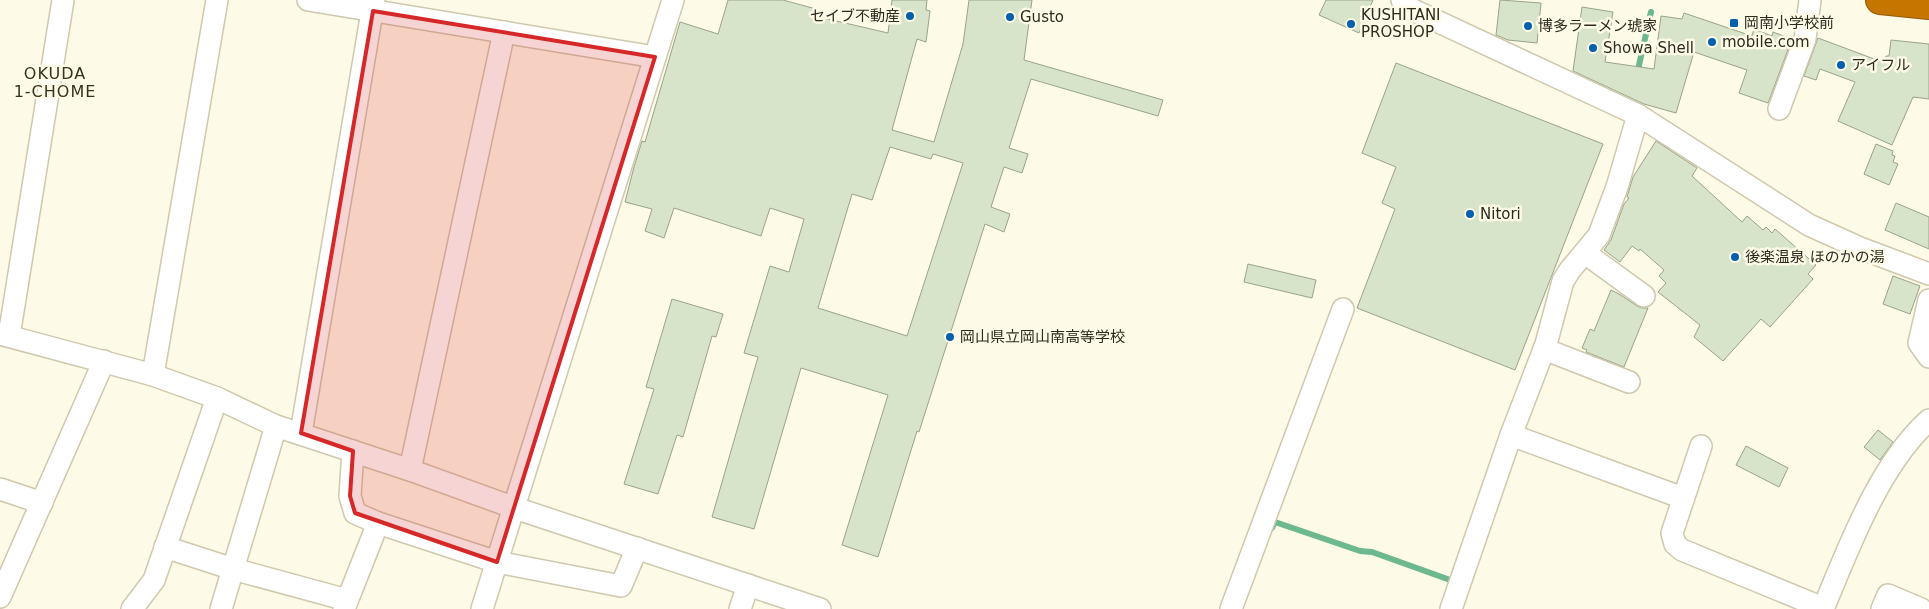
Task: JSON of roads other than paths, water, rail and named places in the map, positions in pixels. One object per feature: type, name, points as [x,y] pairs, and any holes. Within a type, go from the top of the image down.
[{"type":"highway","points":[[1880,0],[1929,5]]},
{"type":"street","points":[[63,0],[4,335],[153,375],[217,398],[276,426],[410,470],[515,508],[820,609]]},
{"type":"street","points":[[153,375],[217,0]]},
{"type":"street","points":[[308,0],[374,5],[504,32],[655,57]]},
{"type":"street","points":[[482,609],[673,0]]},
{"type":"street","points":[[1402,0],[1413,10],[1631,112],[1809,225],[1860,248],[1929,274]]},
{"type":"street","points":[[1779,109],[1804,39],[1810,0]]},
{"type":"street","points":[[301,433],[374,5]]},
{"type":"street","points":[[410,470],[504,32]]},
{"type":"street","points":[[1451,609],[1511,435],[1544,349],[1563,281],[1599,235],[1608,214],[1631,112]]},
{"type":"street","points":[[1585,253],[1644,296]]},
{"type":"street","points":[[1929,300],[1919,343],[1929,357]]},
{"type":"street","points":[[1231,609],[1343,309]]},
{"type":"street","points":[[1544,349],[1629,382]]},
{"type":"street","points":[[0,596],[104,361]]},
{"type":"street","points":[[132,609],[154,580],[217,398]]},
{"type":"street","points":[[1701,446],[1672,533],[1675,544],[1682,550],[1823,609],[1847,551],[1875,495],[1914,433],[1929,420]]},
{"type":"street","points":[[221,609],[276,426]]},
{"type":"street","points":[[1511,435],[1683,498]]},
{"type":"street","points":[[353,451],[350,496],[354,513],[378,523],[497,562],[621,586],[637,548]]},
{"type":"street","points":[[0,489],[42,503]]},
{"type":"street","points":[[165,548],[346,604],[378,523]]},
{"type":"street","points":[[740,609],[748,585]]},
{"type":"street","points":[[1882,609],[1888,594],[1921,609]]},
{"type":"waterway","points":[[1637,74],[1651,12]]},
{"type":"waterway","points":[[1272,528],[1275,522],[1360,551],[1372,552],[1453,581]]},
{"type":"place","name":"セイブ不動産","points":[[910,16]]},
{"type":"place","name":"Gusto","points":[[1010,17]]},
{"type":"place","name":"岡南小学校前","points":[[1734,23]]},
{"type":"place","name":"KUSHITANI PROSHOP","points":[[1351,24]]},
{"type":"place","name":"博多ラーメン琥家","points":[[1528,26]]},
{"type":"place","name":"mobile.com","points":[[1712,42]]},
{"type":"place","name":"Showa Shell","points":[[1593,48]]},
{"type":"place","name":"アイフル","points":[[1841,65]]},
{"type":"place","name":"Nitori","points":[[1470,214]]},
{"type":"place","name":"後楽温泉 ほのかの湯","points":[[1735,257]]},
{"type":"place","name":"岡山県立岡山南高等学校","points":[[950,337]]},
{"type":"district","name":"OKUDA 1-CHOME","points":[[55,82]]}]
